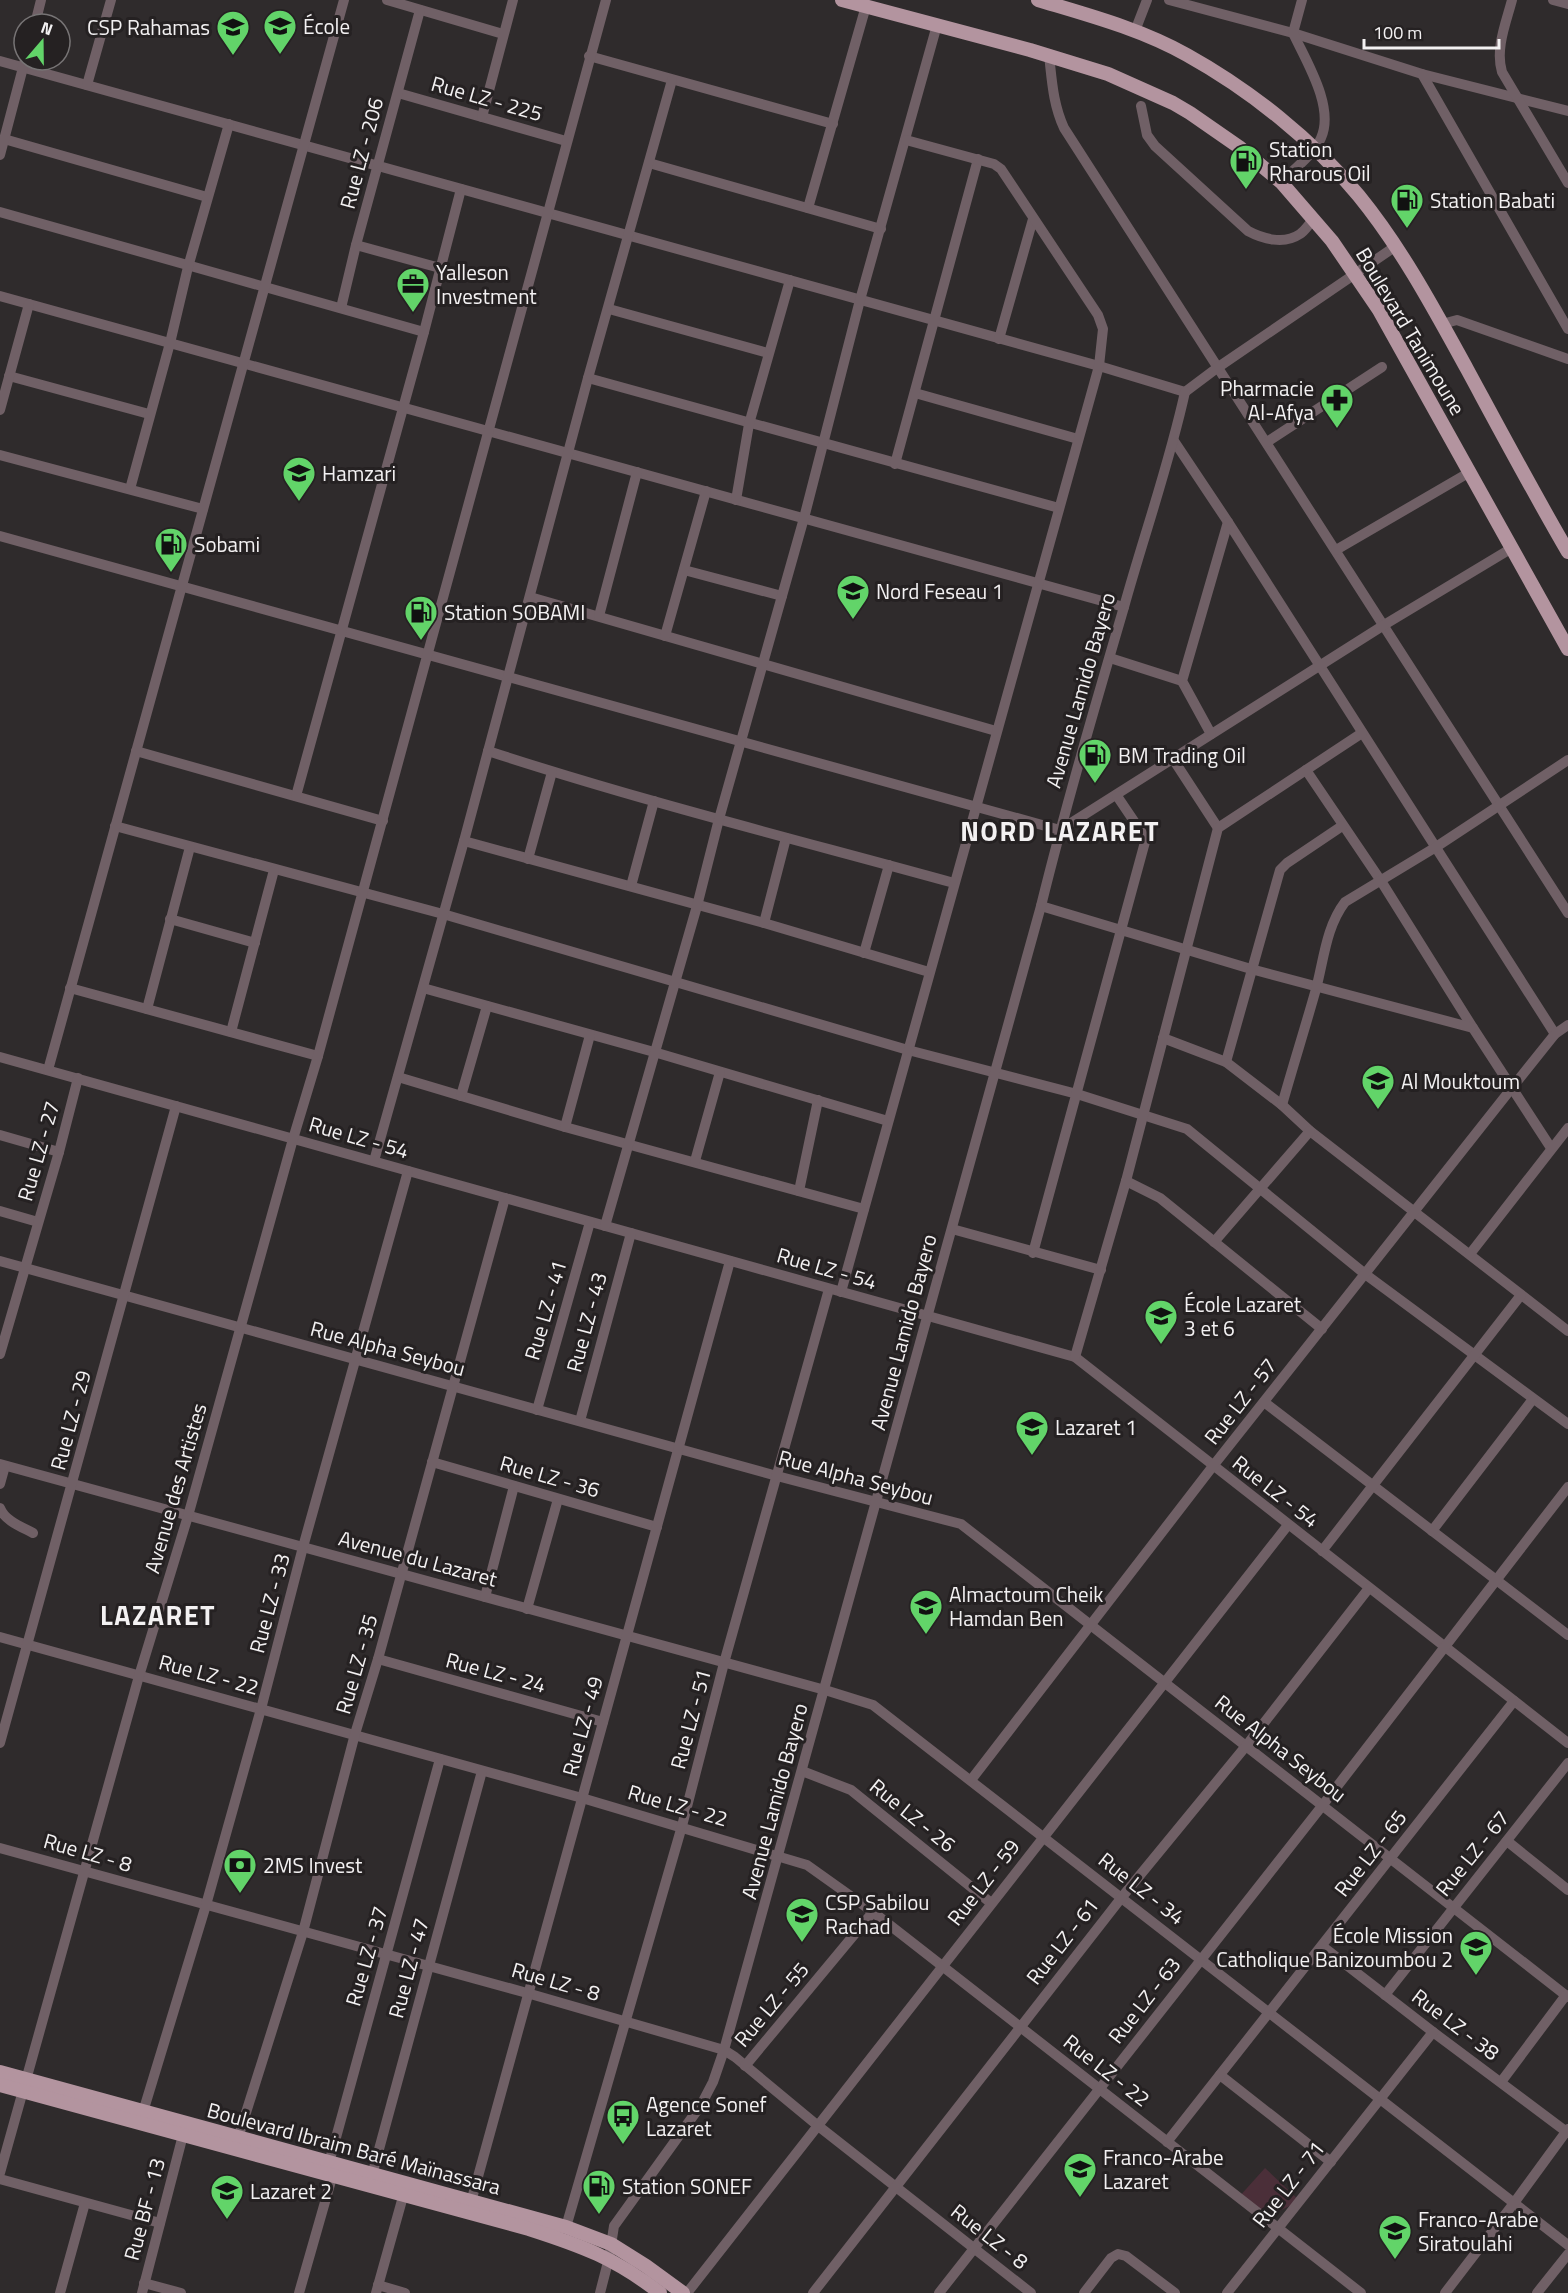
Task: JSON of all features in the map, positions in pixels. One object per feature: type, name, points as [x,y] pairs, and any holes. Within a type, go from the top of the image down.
[{"type":"main road","name":"Boulevard Tanimoune","points":[[842,0],[1049,55],[1108,75],[1173,103],[1239,147],[1281,182],[1355,273],[1379,310],[1568,649]]},
{"type":"main road","name":"Boulevard Tanimoune","points":[[1038,0],[1137,26],[1187,54],[1234,85],[1293,130],[1358,195],[1396,246],[1442,324],[1568,552]]},
{"type":"main road","name":"Boulevard Ibraim Baré Maïnassara","points":[[0,2072],[25,2085],[183,2135],[372,2175],[566,2227],[611,2244],[646,2265],[685,2293]]},
{"type":"main road","name":"Boulevard Ibraim Baré Maïnassara","points":[[0,2085],[25,2085],[143,2112],[238,2138],[404,2193],[552,2236],[609,2258],[660,2293]]},
{"type":"street","points":[[87,85],[111,0]]},
{"type":"street","points":[[48,1070],[344,0]]},
{"type":"street","points":[[387,0],[503,34]]},
{"type":"street","points":[[482,117],[513,0]]},
{"type":"street","name":"Avenue des Artistes","points":[[0,2173],[139,1676],[188,1516],[318,1056],[429,656],[566,141],[606,0]]},
{"type":"street","points":[[1169,0],[1293,33],[1422,74],[1568,111]]},
{"type":"street","points":[[1281,182],[1321,140],[1323,132],[1323,95],[1293,33],[1302,0]]},
{"type":"street","points":[[1512,0],[1499,53],[1499,62],[1568,183]]},
{"type":"street","points":[[1553,0],[1568,4]]},
{"type":"street","points":[[1137,26],[1146,2]]},
{"type":"street","points":[[808,208],[866,6]]},
{"type":"street","name":"Rue LZ - 206","points":[[341,308],[420,9]]},
{"type":"street","points":[[605,1226],[697,906],[719,819],[804,518],[860,300],[937,25]]},
{"type":"street","points":[[1049,55],[1052,92],[1064,128],[1498,806],[1564,899],[1568,913]]},
{"type":"street","points":[[589,56],[833,124]]},
{"type":"street","points":[[0,155],[22,72]]},
{"type":"street","points":[[48,72],[303,146],[1099,366],[1185,392],[1396,246]]},
{"type":"street","points":[[1422,74],[1568,329]]},
{"type":"street","points":[[374,1161],[672,80]]},
{"type":"street","name":"Rue LZ - 225","points":[[398,93],[566,141]]},
{"type":"street","points":[[1141,106],[1147,135],[1155,146],[1248,231],[1264,240],[1299,236],[1313,220]]},
{"type":"street","points":[[130,489],[188,267],[229,124]]},
{"type":"street","points":[[4,139],[207,197]]},
{"type":"street","points":[[841,1292],[1099,366],[1103,329],[1098,315],[1001,169],[978,159],[906,140]]},
{"type":"street","points":[[895,464],[978,159]]},
{"type":"street","points":[[649,163],[881,229]]},
{"type":"street","points":[[296,796],[424,332],[461,189]]},
{"type":"street","points":[[0,212],[188,267],[265,285],[424,332]]},
{"type":"street","points":[[999,339],[1033,219]]},
{"type":"street","points":[[356,245],[440,268]]},
{"type":"street","points":[[736,500],[749,424],[789,280]]},
{"type":"street","points":[[0,296],[1124,607]]},
{"type":"street","points":[[0,410],[28,304]]},
{"type":"street","points":[[609,309],[768,353]]},
{"type":"street","points":[[1442,324],[1457,320],[1568,359]]},
{"type":"street","points":[[1267,442],[1382,367]]},
{"type":"street","points":[[9,376],[149,414]]},
{"type":"street","points":[[588,378],[1059,508]]},
{"type":"street","name":"Avenue Lamido Bayero","points":[[600,2293],[614,2226],[701,2105],[713,2082],[724,2050],[1041,906],[1060,830],[1174,441],[1185,392]]},
{"type":"street","points":[[915,393],[1078,439]]},
{"type":"street","points":[[1174,441],[1555,1034]]},
{"type":"street","points":[[0,454],[203,509]]},
{"type":"street","points":[[599,616],[637,472]]},
{"type":"street","points":[[1336,550],[1470,472]]},
{"type":"street","points":[[665,636],[706,491]]},
{"type":"street","points":[[1182,681],[1228,522]]},
{"type":"street","points":[[0,536],[1060,830],[1117,796],[1318,666],[1512,548]]},
{"type":"street","points":[[684,570],[782,596]]},
{"type":"street","points":[[530,597],[996,731]]},
{"type":"street","points":[[1110,658],[1182,681],[1211,734]]},
{"type":"street","points":[[1075,1358],[1126,1181],[1218,828],[1362,733]]},
{"type":"street","points":[[136,751],[383,821]]},
{"type":"street","points":[[488,751],[654,801],[954,883]]},
{"type":"street","points":[[1173,759],[1218,828]]},
{"type":"street","points":[[1281,1105],[1316,987],[1331,924],[1336,914],[1346,902],[1436,847],[1568,760]]},
{"type":"street","points":[[1306,770],[1381,881],[1511,1089],[1551,1148]]},
{"type":"street","points":[[528,859],[552,772]]},
{"type":"street","points":[[1034,1253],[1145,842],[1142,833],[1117,796]]},
{"type":"street","points":[[631,886],[654,801]]},
{"type":"street","points":[[115,826],[443,914],[908,1050],[1077,1094],[1144,1114],[1195,1133],[1365,1274],[1568,1424]]},
{"type":"street","points":[[1226,1062],[1280,870],[1287,862],[1342,826]]},
{"type":"street","points":[[764,923],[786,838]]},
{"type":"street","points":[[464,841],[764,923],[929,972]]},
{"type":"street","points":[[147,1009],[190,847]]},
{"type":"street","points":[[864,953],[889,865]]},
{"type":"street","points":[[231,1032],[274,870]]},
{"type":"street","points":[[1041,906],[1251,969],[1473,1028]]},
{"type":"street","points":[[170,920],[255,943]]},
{"type":"street","points":[[70,988],[318,1056]]},
{"type":"street","points":[[423,988],[654,1052],[888,1121]]},
{"type":"street","points":[[461,1096],[487,1006]]},
{"type":"street","name":"Rue LZ - 57","points":[[971,1780],[1213,1466],[1511,1089],[1555,1034],[1568,1025]]},
{"type":"street","points":[[565,1126],[590,1035]]},
{"type":"street","points":[[1163,1038],[1226,1062],[1310,1131],[1568,1332]]},
{"type":"street","name":"Rue LZ - 54","points":[[0,1057],[1075,1358],[1568,1743]]},
{"type":"street","points":[[695,1161],[720,1072]]},
{"type":"street","points":[[398,1077],[864,1209]]},
{"type":"street","name":"Rue LZ - 27","points":[[0,1354],[59,1152],[78,1078]]},
{"type":"street","points":[[799,1191],[818,1100]]},
{"type":"street","name":"Rue LZ - 29","points":[[0,1743],[176,1106]]},
{"type":"street","points":[[1470,1254],[1568,1128]]},
{"type":"street","points":[[1214,1242],[1310,1131]]},
{"type":"street","points":[[0,1135],[59,1152]]},
{"type":"street","name":"Rue LZ - 33","points":[[143,2112],[206,1905],[408,1171]]},
{"type":"street","points":[[1126,1181],[1160,1198],[1322,1329]]},
{"type":"street","name":"Rue LZ - 35","points":[[238,2138],[303,1932],[355,1734],[378,1659],[505,1198]]},
{"type":"street","points":[[0,1211],[38,1222]]},
{"type":"street","name":"Rue LZ - 41","points":[[537,1410],[590,1222]]},
{"type":"street","points":[[952,1229],[1101,1270]]},
{"type":"street","name":"Rue LZ - 43","points":[[580,1421],[631,1233]]},
{"type":"street","name":"Rue Alpha Seybou","points":[[0,1261],[777,1476],[961,1524],[1567,1996]]},
{"type":"street","name":"Rue LZ - 49","points":[[471,2202],[730,1261]]},
{"type":"street","name":"Rue LZ - 51","points":[[566,2227],[682,1826],[724,1663],[829,1288]]},
{"type":"street","points":[[1322,1551],[1521,1295]]},
{"type":"street","points":[[1432,1531],[1533,1399]]},
{"type":"street","points":[[1264,1402],[1564,1633],[1568,1620]]},
{"type":"street","name":"Rue LZ - 36","points":[[432,1462],[657,1527]]},
{"type":"street","points":[[0,1484],[2,1465]]},
{"type":"street","name":"Avenue du Lazaret","points":[[2,1465],[825,1690]]},
{"type":"street","points":[[485,1597],[514,1486]]},
{"type":"street","name":"Rue LZ - 63","points":[[939,2293],[1322,1806],[1568,1487]]},
{"type":"street","points":[[527,1609],[558,1499]]},
{"type":"street","points":[[0,1508],[2,1514],[33,1533]]},
{"type":"street","name":"Rue LZ - 59","points":[[685,2293],[1288,1525]]},
{"type":"street","name":"Rue LZ - 61","points":[[813,2293],[1020,2026],[1246,1746],[1369,1588]]},
{"type":"street","name":"Rue LZ - 22","points":[[0,1637],[582,1797],[682,1826],[815,1869],[1361,2293]]},
{"type":"street","name":"Rue LZ - 24","points":[[378,1659],[603,1722]]},
{"type":"street","name":"Rue LZ - 34","points":[[825,1690],[880,1709],[1568,2245]]},
{"type":"street","name":"Rue LZ - 65","points":[[1167,2142],[1514,1701]]},
{"type":"street","name":"Rue LZ - 37","points":[[299,2293],[440,1759]]},
{"type":"street","name":"Rue LZ - 67","points":[[1385,1995],[1568,1763]]},
{"type":"street","name":"Rue LZ - 47","points":[[372,2175],[482,1771]]},
{"type":"street","name":"Rue LZ - 26","points":[[802,1771],[852,1790],[991,1903]]},
{"type":"street","points":[[1507,1841],[1567,1887]]},
{"type":"street","name":"Rue LZ - 8","points":[[0,1848],[527,1993],[724,2050],[1031,2293]]},
{"type":"street","name":"Rue LZ - 55","points":[[746,2066],[873,1912]]},
{"type":"street","name":"Rue LZ - 38","points":[[1322,1946],[1432,2032],[1567,2131]]},
{"type":"street","points":[[1501,2082],[1567,1996]]},
{"type":"street","name":"Rue LZ - 71","points":[[1227,2293],[1432,2032]]},
{"type":"street","points":[[1220,2075],[1330,2162]]},
{"type":"street","points":[[1444,2293],[1567,2131]]},
{"type":"street","name":"Rue BF - 13","points":[[143,2288],[183,2135]]},
{"type":"street","points":[[0,2179],[160,2223]]},
{"type":"street","points":[[404,2193],[377,2289],[405,2293]]},
{"type":"street","points":[[60,2293],[85,2203]]},
{"type":"street","points":[[1084,2293],[1111,2258],[1118,2254],[1126,2256],[1175,2293]]},
{"type":"street","points":[[1537,2293],[1568,2254]]},
{"type":"street","points":[[143,2288],[181,2293]]},
{"type":"shaded area","points":[[1265,2168],[1300,2201],[1265,2218],[1238,2198]]},
{"type":"place","name":"École","points":[[280,55]]},
{"type":"place","name":"CSP Rahamas","points":[[233,56]]},
{"type":"place","name":"Station Rharous Oil","points":[[1246,190]]},
{"type":"place","name":"Station Babati","points":[[1407,229]]},
{"type":"place","name":"Yalleson Investment","points":[[413,313]]},
{"type":"place","name":"Pharmacie Al-Afya","points":[[1337,429]]},
{"type":"place","name":"Hamzari","points":[[299,502]]},
{"type":"place","name":"Sobami","points":[[171,573]]},
{"type":"place","name":"Nord Feseau 1","points":[[853,620]]},
{"type":"place","name":"Station SOBAMI","points":[[421,641]]},
{"type":"place","name":"BM Trading Oil","points":[[1095,784]]},
{"type":"place","name":"Al Mouktoum","points":[[1378,1110]]},
{"type":"place","name":"École Lazaret 3 et 6","points":[[1161,1345]]},
{"type":"place","name":"Lazaret 1","points":[[1032,1456]]},
{"type":"place","name":"Almactoum Cheik Hamdan Ben","points":[[926,1635]]},
{"type":"place","name":"2MS Invest","points":[[240,1894]]},
{"type":"place","name":"CSP Sabilou Rachad","points":[[802,1943]]},
{"type":"place","name":"École Mission Catholique Banizoumbou 2","points":[[1476,1976]]},
{"type":"place","name":"Agence Sonef Lazaret","points":[[623,2145]]},
{"type":"place","name":"Franco-Arabe Lazaret","points":[[1080,2198]]},
{"type":"place","name":"Station SONEF","points":[[599,2215]]},
{"type":"place","name":"Lazaret 2","points":[[227,2220]]},
{"type":"place","name":"Franco-Arabe Siratoulahi","points":[[1395,2260]]},
{"type":"district","name":"NORD LAZARET","points":[[1060,830]]},
{"type":"district","name":"LAZARET","points":[[158,1614]]}]
